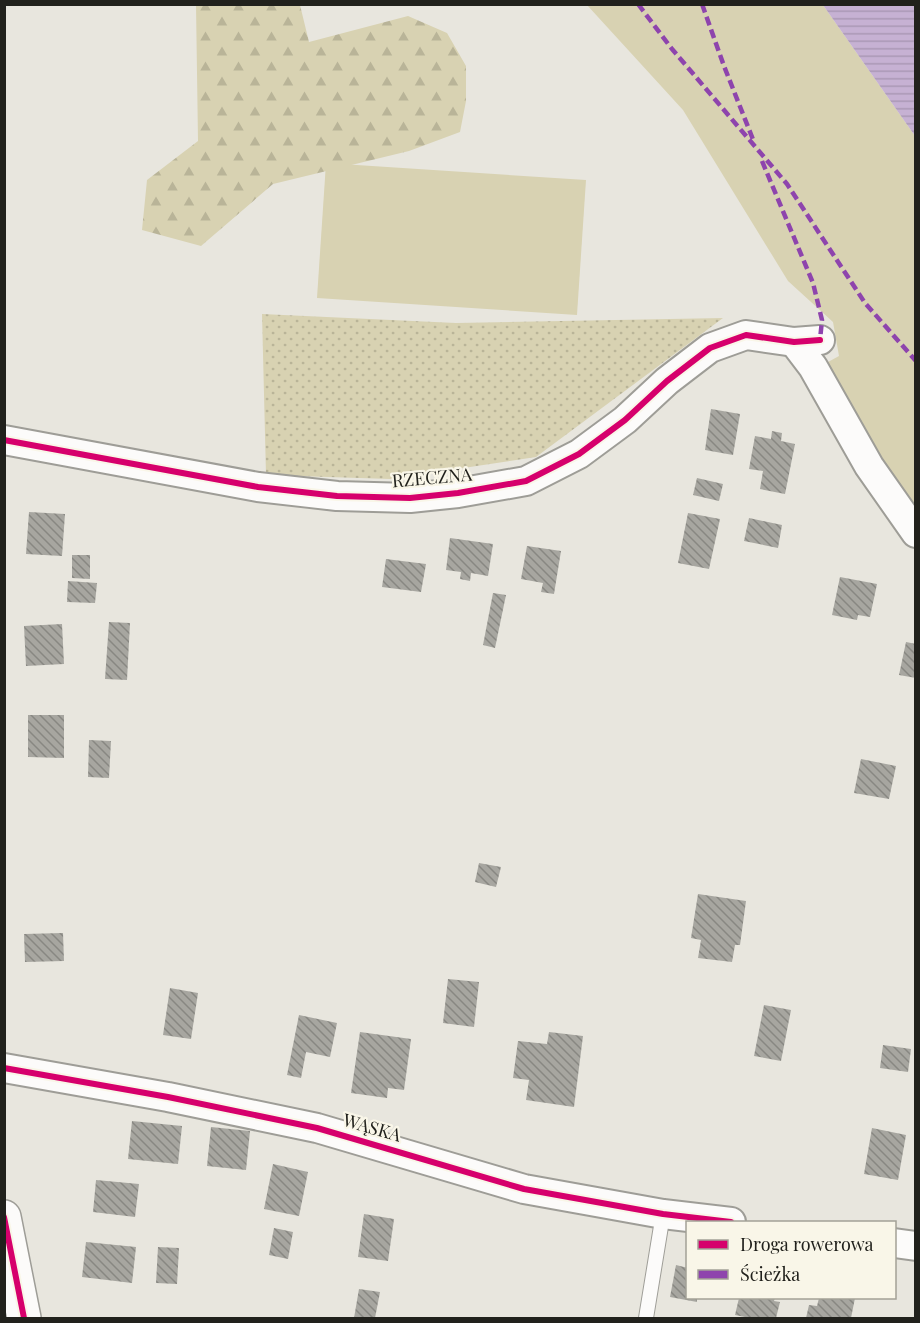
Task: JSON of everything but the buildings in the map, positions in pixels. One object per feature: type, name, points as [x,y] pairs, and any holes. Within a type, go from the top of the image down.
[{"type":"street","name":"RZECZNA","points":[[4,440],[269,489],[337,496],[410,498],[458,493],[526,481],[579,454],[625,420],[667,381],[710,348],[746,336],[807,341],[813,368],[869,466],[915,533]]},
{"type":"street","name":"WĄSKA","points":[[4,1068],[168,1097],[317,1128],[524,1189],[663,1214],[722,1221]]},
{"type":"street","points":[[4,1217],[24,1318]]},
{"type":"street","points":[[896,1244],[915,1246]]},
{"type":"lane","points":[[646,1318],[663,1214]]},
{"type":"green space","points":[[196,5],[300,5],[309,42],[408,16],[447,33],[466,66],[466,101],[460,132],[409,151],[273,184],[201,246],[142,230],[147,180],[198,141]]},
{"type":"green space","points":[[587,5],[823,5],[915,136],[915,512],[819,367],[839,356],[833,322],[788,281],[683,110]]},
{"type":"green space","points":[[326,163],[586,180],[577,315],[317,298]]},
{"type":"green space","points":[[262,314],[456,323],[723,318],[536,457],[390,479],[266,475]]},
{"type":"shaded area","points":[[823,5],[915,5],[915,136]]},
{"type":"marked path","points":[[638,4],[672,49],[787,184],[865,303],[916,361]]},
{"type":"marked path","points":[[702,4],[754,142]]},
{"type":"marked path","points":[[762,161],[813,283],[822,320],[820,340]]},
{"type":"cycle path","points":[[4,440],[258,487],[337,496],[410,498],[458,493],[526,481],[579,454],[625,420],[667,381],[710,348],[746,335],[794,342],[820,340]]},
{"type":"cycle path","points":[[4,1068],[168,1097],[317,1128],[524,1189],[663,1214],[722,1221]]},
{"type":"cycle path","points":[[4,1217],[24,1318]]}]
